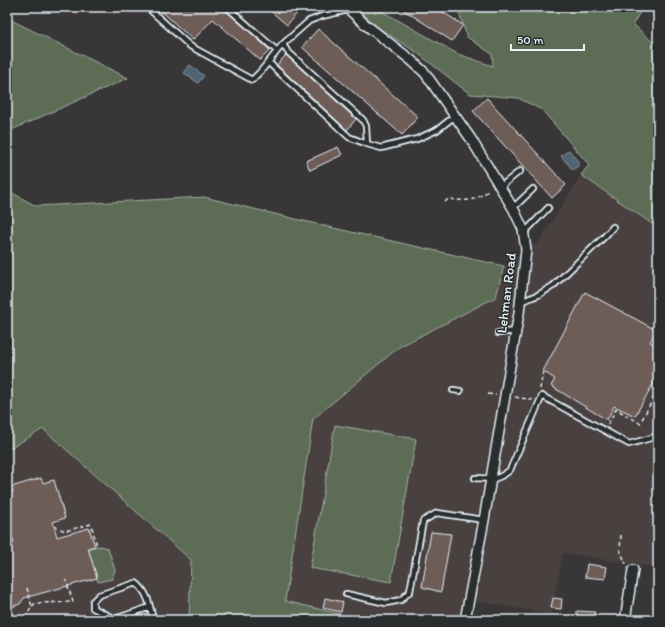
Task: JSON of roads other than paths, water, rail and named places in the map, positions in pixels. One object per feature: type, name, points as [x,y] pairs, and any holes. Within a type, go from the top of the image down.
[{"type":"street","name":"Lehman Road","points":[[347,8],[425,73],[471,140],[513,208],[524,233],[526,250],[516,331],[484,520],[465,620]]},
{"type":"street","points":[[625,620],[629,568]]},
{"type":"lane","points":[[147,7],[190,46],[252,80],[283,44],[309,21],[347,8]]},
{"type":"lane","points":[[227,7],[277,51]]},
{"type":"lane","points":[[283,44],[287,51],[363,120],[366,126],[367,144]]},
{"type":"lane","points":[[268,62],[349,137],[367,144],[381,148],[417,139],[437,130],[455,116]]},
{"type":"lane","points":[[499,186],[520,171]]},
{"type":"lane","points":[[513,208],[533,189]]},
{"type":"lane","points":[[524,233],[548,208]]},
{"type":"lane","points":[[520,302],[538,295],[553,286],[606,236],[613,227]]},
{"type":"lane","points":[[498,333],[516,331]]},
{"type":"lane","points":[[452,390],[460,391]]},
{"type":"lane","points":[[475,478],[491,479],[502,477],[510,470],[542,396],[628,444],[658,436]]},
{"type":"lane","points":[[346,594],[386,603],[401,600],[410,591],[423,521],[437,513],[484,520]]},
{"type":"lane","points":[[150,607],[116,619],[93,608],[93,600],[99,595],[136,584],[143,589],[150,607],[153,620]]},
{"type":"water","points":[[190,65],[204,76],[198,83],[184,73]]},
{"type":"water","points":[[569,150],[580,164],[573,170],[561,156]]}]
